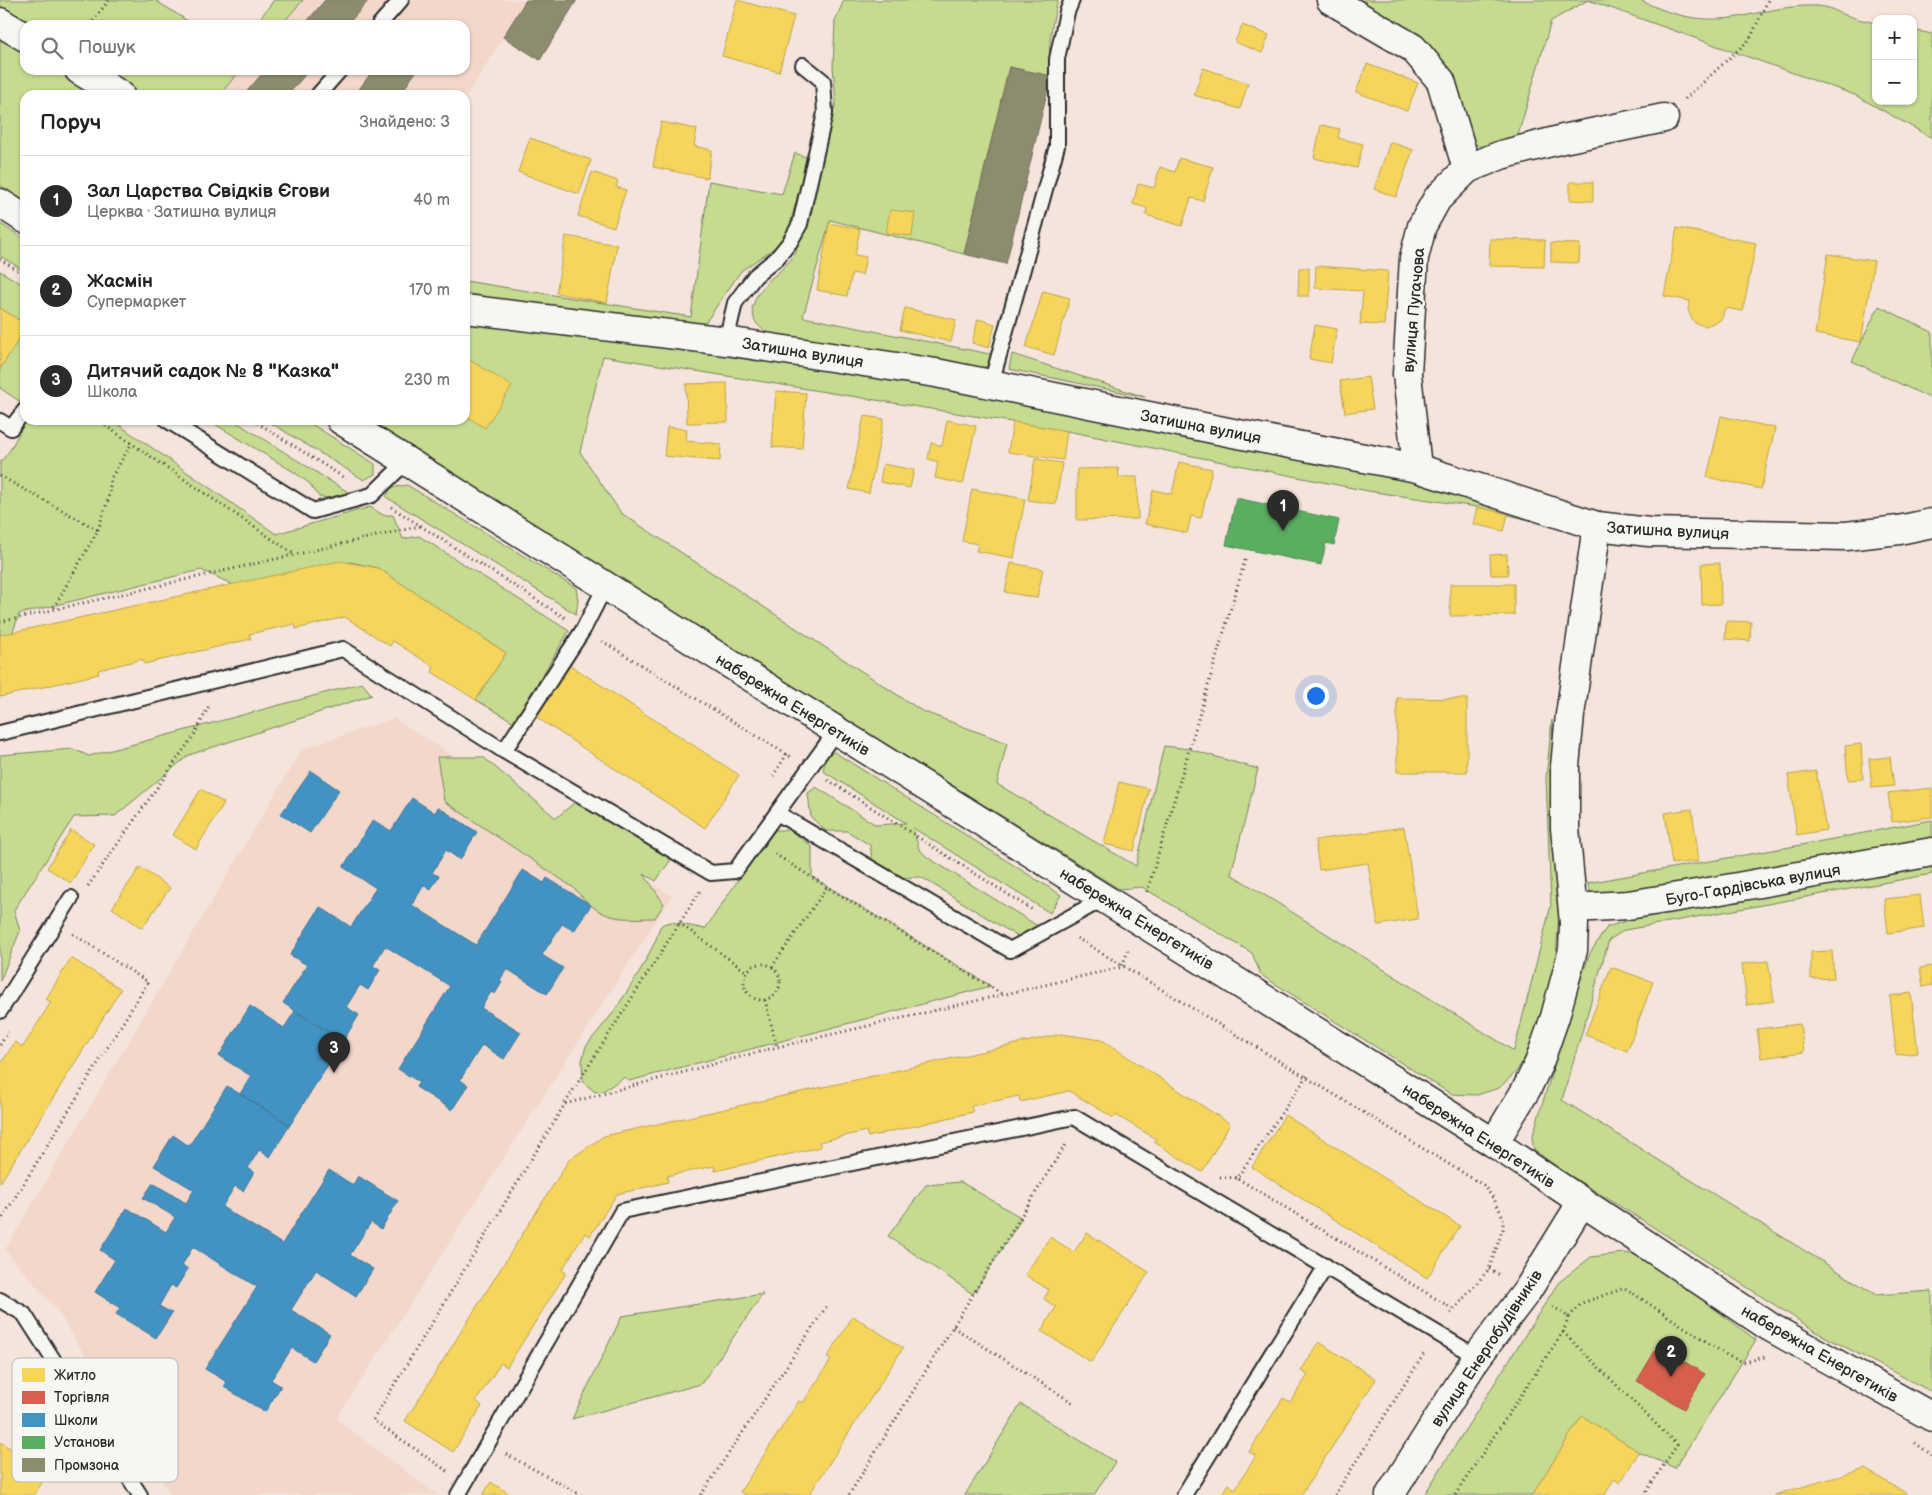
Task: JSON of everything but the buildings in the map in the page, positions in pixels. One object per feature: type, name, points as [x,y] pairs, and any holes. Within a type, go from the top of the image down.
[{"type":"street","points":[[1331,0],[1413,48],[1441,82],[1467,169]]},
{"type":"street","points":[[0,22],[20,35]]},
{"type":"street","points":[[87,75],[112,90]]},
{"type":"street","name":"вулиця Пугачова","points":[[1417,468],[1406,374],[1414,258],[1422,226],[1437,199],[1467,169],[1501,155],[1563,139],[1664,118]]},
{"type":"street","points":[[0,202],[20,216]]},
{"type":"street","name":"Затишна вулиця","points":[[470,310],[726,341],[936,373],[1417,468],[1597,526],[1649,532],[1846,536],[1899,530],[1932,523]]},
{"type":"street","name":"набережна Енергетиків","points":[[349,425],[1494,1143],[1770,1327],[1932,1417]]},
{"type":"street","points":[[1494,1143],[1533,1077],[1554,1017],[1573,950],[1572,908],[1565,828],[1565,757],[1597,526]]},
{"type":"street","name":"Буго-Гардівська вулиця","points":[[1572,908],[1628,905],[1706,893],[1932,852]]},
{"type":"street","name":"вулиця Енергобудівників","points":[[1390,1495],[1477,1357],[1527,1291],[1582,1202]]},
{"type":"lane","points":[[383,20],[401,0]]},
{"type":"lane","points":[[991,384],[1057,146],[1057,59],[1072,0]]},
{"type":"lane","points":[[726,341],[735,303],[755,276],[777,258],[790,242],[800,224],[825,113],[823,81],[803,65]]},
{"type":"lane","points":[[322,90],[336,75]]},
{"type":"lane","points":[[0,421],[11,428],[20,416]]},
{"type":"lane","points":[[175,425],[313,511],[372,495],[407,461]]},
{"type":"lane","points":[[504,751],[583,630],[605,587]]},
{"type":"lane","points":[[0,733],[343,649],[504,751],[712,873],[735,871],[836,730]]},
{"type":"lane","points":[[777,813],[1010,950],[1106,898]]},
{"type":"lane","points":[[0,1011],[56,923],[77,896]]},
{"type":"lane","points":[[461,1489],[622,1212],[1074,1117],[1477,1357]]},
{"type":"lane","points":[[1184,1495],[1326,1266]]},
{"type":"lane","points":[[0,1300],[24,1314],[52,1358]]},
{"type":"lane","points":[[132,1482],[140,1495]]},
{"type":"path","points":[[94,20],[109,0]]},
{"type":"path","points":[[1664,118],[1750,39],[1768,0]]},
{"type":"path","points":[[0,259],[20,272]]},
{"type":"path","points":[[105,425],[294,554]]},
{"type":"path","points":[[52,609],[98,530],[108,500],[111,478],[132,444]]},
{"type":"path","points":[[0,476],[98,530]]},
{"type":"path","points":[[0,622],[420,526]]},
{"type":"path","points":[[565,1104],[776,1047],[1122,967],[1139,919],[1246,556]]},
{"type":"path","points":[[77,896],[194,735],[224,679]]},
{"type":"path","points":[[772,777],[787,754]]},
{"type":"path","points":[[756,842],[1002,994]]},
{"type":"path","points":[[461,1489],[373,1420],[565,1104],[712,873]]},
{"type":"path","points":[[772,967],[827,887]]},
{"type":"path","points":[[0,1222],[148,982],[56,923]]},
{"type":"path","points":[[680,923],[747,972]]},
{"type":"path","points":[[68,942],[79,926]]},
{"type":"path","points":[[757,964],[772,967],[779,974],[780,987],[773,997],[765,1000],[755,999],[746,991],[744,984],[747,972],[757,964]]},
{"type":"path","points":[[765,1000],[776,1047]]},
{"type":"path","points":[[0,1045],[10,1029]]},
{"type":"path","points":[[1237,1178],[1307,1076]]},
{"type":"path","points":[[849,1495],[1081,1121]]},
{"type":"path","points":[[1213,1177],[1237,1178],[1453,1309]]},
{"type":"path","points":[[1489,1269],[1569,1317]]},
{"type":"path","points":[[1455,1495],[1562,1332],[1569,1317],[1582,1303],[1625,1288],[1728,1356],[1744,1362],[1768,1356]]},
{"type":"path","points":[[701,1495],[828,1304]]},
{"type":"path","points":[[953,1327],[1075,1404]]},
{"type":"path","points":[[1562,1332],[1676,1445],[1644,1495]]},
{"type":"path","points":[[1908,1438],[1932,1455]]},
{"type":"path","points":[[503,1453],[581,1495]]},
{"type":"shaded area","points":[[303,0],[526,0],[470,91],[223,90],[237,75],[470,75],[470,20],[285,20]]},
{"type":"shaded area","points":[[394,718],[672,896],[336,1419],[437,1495],[171,1495],[163,1482],[178,1482],[178,1358],[87,1358],[57,1310],[5,1250],[302,749]]},
{"type":"green space","points":[[0,0],[155,0],[186,20],[20,20],[20,22],[0,10]]},
{"type":"green space","points":[[274,0],[303,0],[285,20],[259,20]]},
{"type":"green space","points":[[844,0],[1058,0],[1050,38],[1051,76],[1009,67],[964,254],[830,220],[803,317],[995,355],[991,362],[982,368],[766,333],[755,322],[752,309],[756,297],[767,282],[795,255],[836,102],[833,67],[835,21]]},
{"type":"green space","points":[[1346,0],[1588,0],[1551,21],[1517,139],[1482,147],[1470,142],[1456,91]]},
{"type":"green space","points":[[1588,0],[1640,0],[1679,15],[1706,19],[1733,18],[1782,8],[1817,6],[1872,22],[1872,104],[1855,95]]},
{"type":"green space","points":[[1917,31],[1932,34],[1932,138],[1873,105],[1917,105]]},
{"type":"green space","points":[[0,35],[20,48],[20,75],[64,75],[87,90],[20,90],[20,199],[0,185]]},
{"type":"green space","points":[[104,75],[237,75],[223,90],[126,90]]},
{"type":"green space","points":[[795,153],[808,158],[789,228],[780,244],[741,271],[701,329],[470,301],[470,282],[691,317],[709,181],[782,194]]},
{"type":"green space","points":[[0,224],[20,236],[20,268],[0,256]]},
{"type":"green space","points":[[0,271],[20,283],[20,321],[0,308]]},
{"type":"green space","points":[[1879,306],[1932,332],[1932,399],[1852,361]]},
{"type":"green space","points":[[470,322],[663,335],[1376,469],[1557,527],[1477,507],[1368,491],[1067,431],[603,356],[580,452],[621,513],[922,711],[1007,743],[997,784],[1136,866],[1164,746],[1189,749],[1258,769],[1231,874],[1514,1051],[1551,905],[1546,778],[1552,720],[1560,899],[1556,956],[1540,1022],[1529,1051],[1516,1072],[1499,1088],[1477,1095],[1451,1094],[1261,975],[1252,953],[1142,887],[1119,889],[374,425],[470,425]]},
{"type":"green space","points":[[20,337],[19,401],[0,388],[0,369]]},
{"type":"green space","points":[[1012,354],[1145,397],[1009,369]]},
{"type":"green space","points":[[23,425],[119,425],[276,534],[370,507],[383,515],[393,515],[403,539],[419,536],[569,631],[514,722],[476,700],[506,653],[378,568],[350,562],[236,586],[201,570],[19,614],[13,632],[0,641],[0,463],[10,450]]},
{"type":"green space","points":[[216,425],[241,425],[351,494],[342,499],[319,497],[310,484],[294,472]]},
{"type":"green space","points":[[274,425],[313,425],[375,464],[375,474],[364,480]]},
{"type":"green space","points":[[407,485],[576,588],[578,600],[576,614],[386,497],[391,488]]},
{"type":"green space","points":[[362,683],[372,695],[189,755],[115,816],[74,817],[14,910],[20,931],[0,981],[0,755],[73,749],[89,756]]},
{"type":"green space","points":[[834,752],[1061,895],[1050,913],[913,828],[919,849],[927,857],[1041,928],[1028,943],[921,877],[893,878],[872,859],[870,845],[847,831],[826,831],[811,817],[808,793],[816,787],[876,825],[906,823],[823,771],[826,755]]},
{"type":"green space","points":[[437,757],[483,757],[556,818],[580,798],[672,858],[656,881],[644,874],[664,904],[655,918],[619,918],[601,912],[584,899],[574,888],[444,801]]},
{"type":"green space","points":[[1932,820],[1932,841],[1593,899],[1587,883],[1801,845]]},
{"type":"green space","points":[[772,830],[789,830],[812,846],[812,877],[991,986],[629,1081],[625,1077],[603,1091],[595,1092],[583,1082],[582,1061],[586,1046],[613,1013],[639,973],[655,942],[660,927],[671,922],[705,929]]},
{"type":"green space","points":[[1932,864],[1932,874],[1625,930],[1609,940],[1562,1100],[1876,1295],[1932,1291],[1932,1392],[1820,1334],[1564,1172],[1534,1150],[1532,1138],[1590,953],[1607,927],[1636,918]]},
{"type":"green space","points":[[961,1182],[1022,1218],[973,1294],[888,1236],[926,1185]]},
{"type":"green space","points":[[1623,1253],[1644,1256],[1756,1340],[1675,1468],[1639,1452],[1582,1416],[1532,1495],[1424,1495],[1558,1283],[1591,1257]]},
{"type":"green space","points":[[763,1294],[701,1384],[572,1419],[622,1316]]},
{"type":"green space","points":[[1021,1404],[1115,1462],[1094,1495],[965,1495]]},
{"type":"place","name":"Зал Царства Свідків Єгови","points":[[1283,531]]},
{"type":"place","name":"Дитячий садок № 8 \"Казка\"","points":[[334,1073]]},
{"type":"place","name":"Жасмін","points":[[1671,1377]]}]
